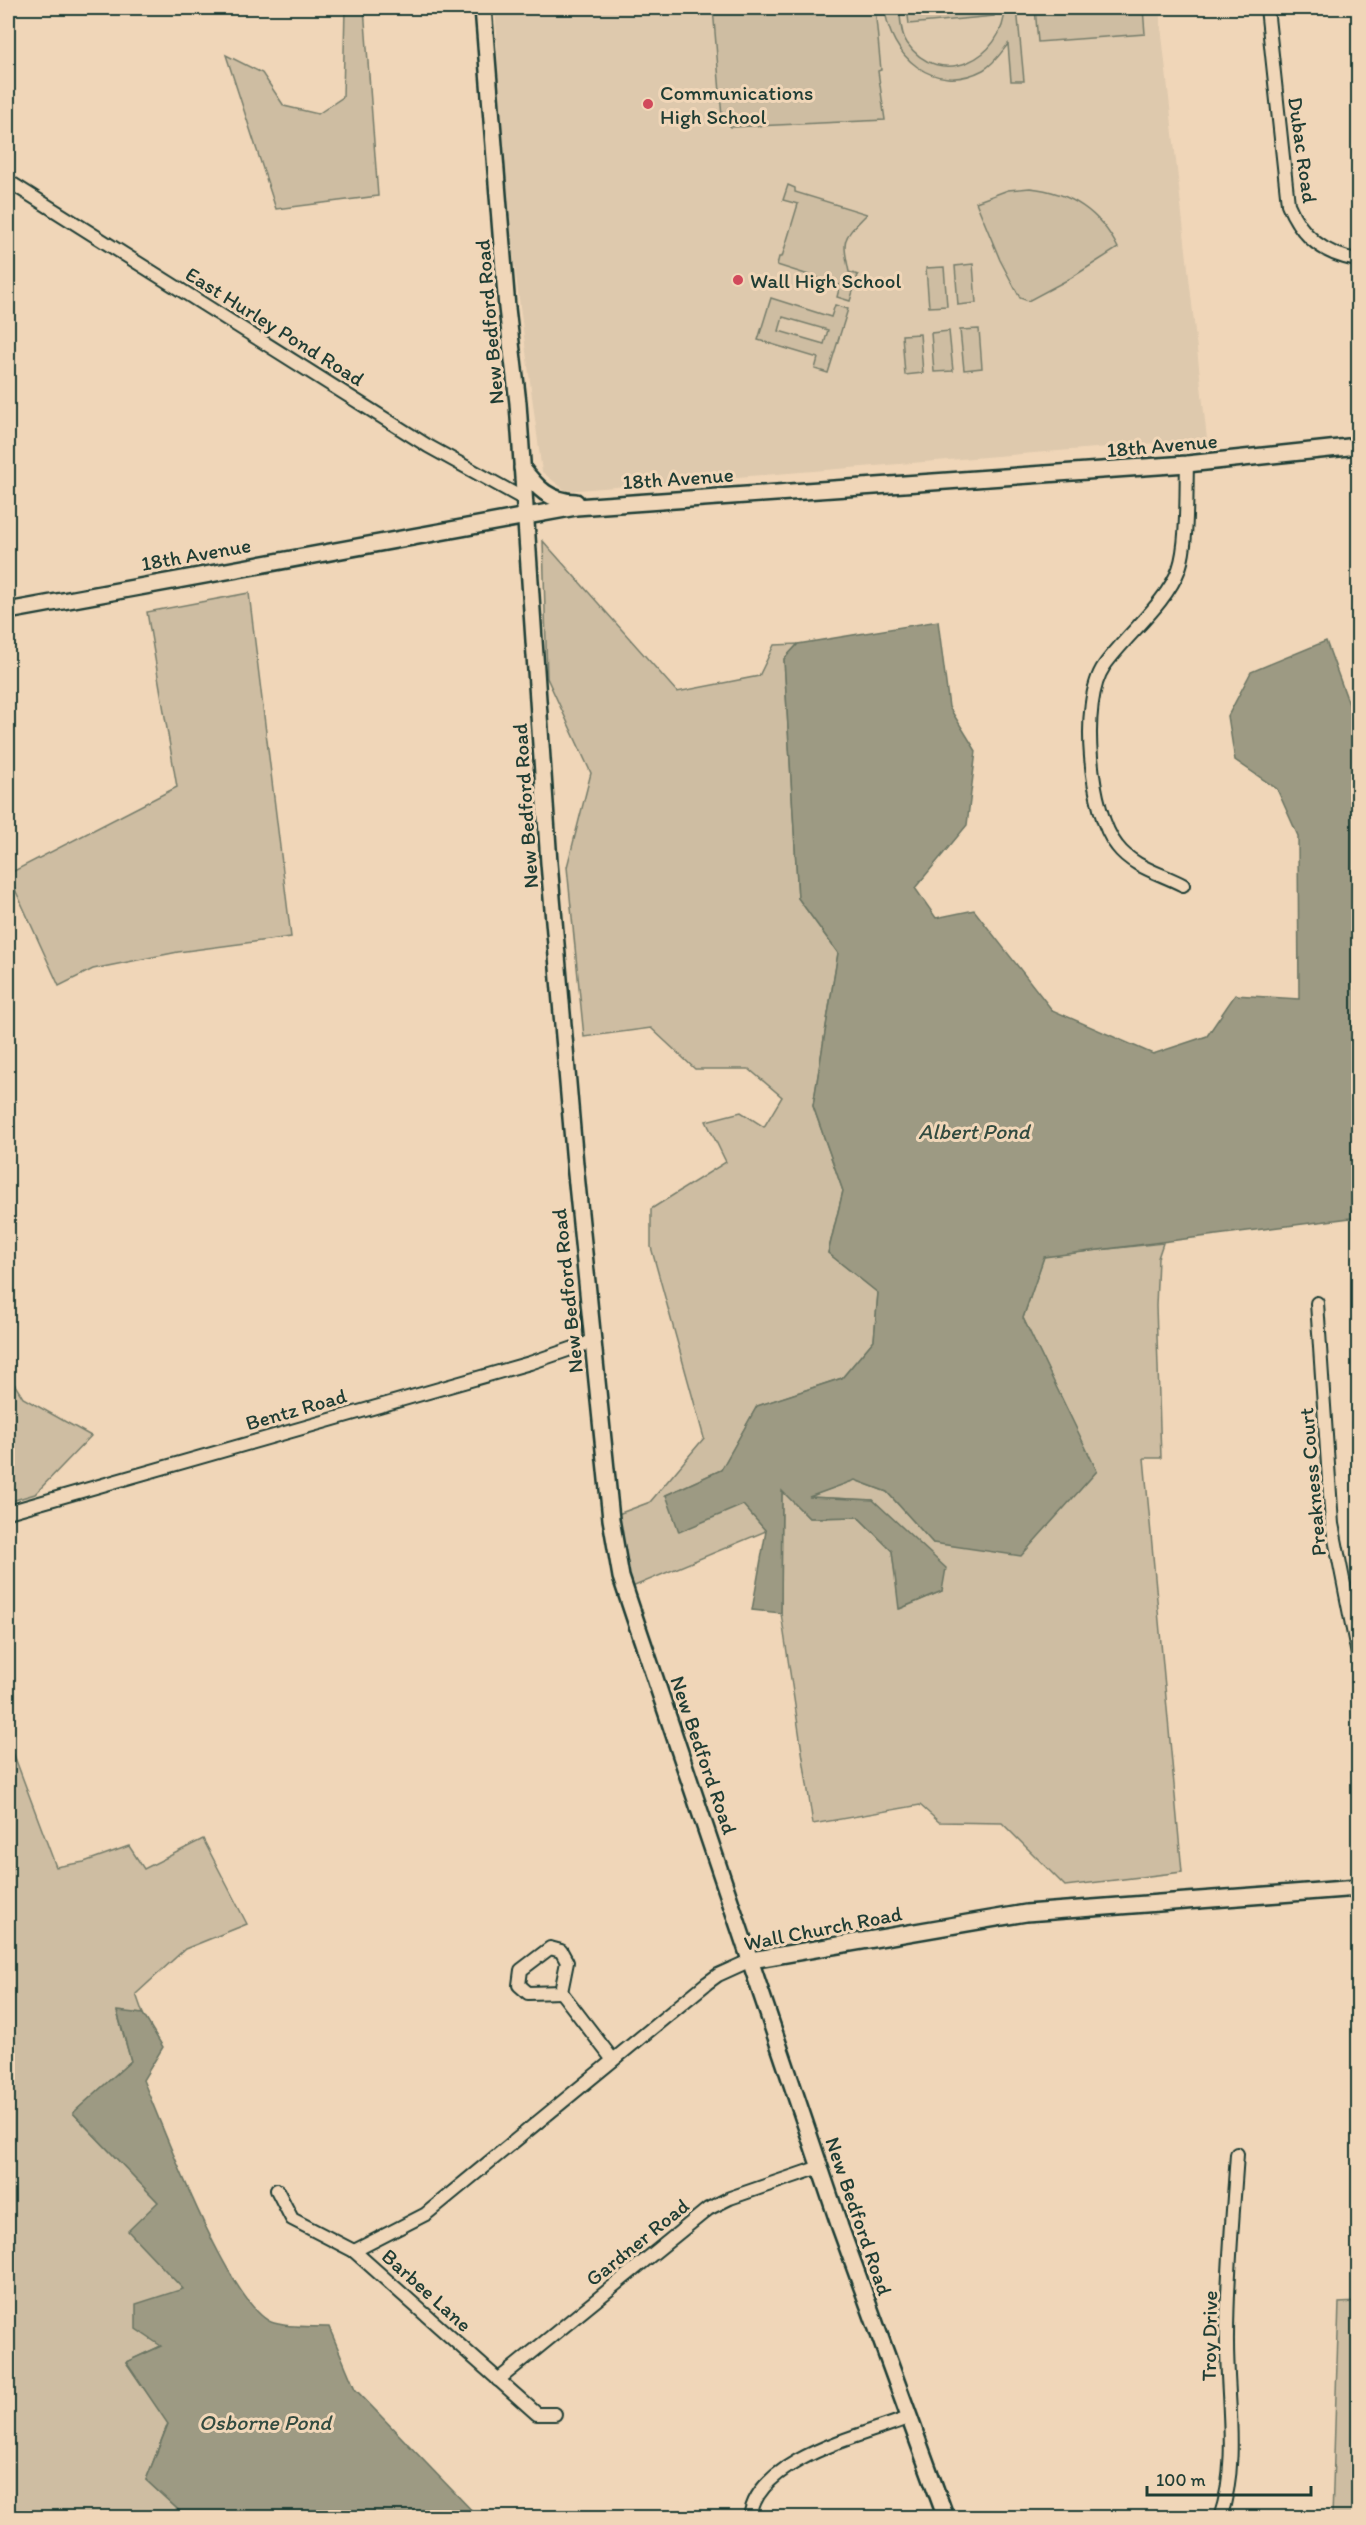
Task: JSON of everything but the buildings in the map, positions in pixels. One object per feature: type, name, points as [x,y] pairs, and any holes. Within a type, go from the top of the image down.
[{"type":"street","name":"New Bedford Road","points":[[483,8],[522,468],[574,1153],[610,1519],[621,1577],[820,2167],[908,2418],[946,2517]]},
{"type":"street","name":"Dubac Road","points":[[1267,8],[1288,204],[1300,229],[1314,243],[1336,255],[1359,260]]},
{"type":"street","name":"East Hurley Pond Road","points":[[8,181],[428,446],[524,500]]},
{"type":"street","name":"18th Avenue","points":[[8,610],[524,516],[624,503],[1187,464],[1359,446]]},
{"type":"street","points":[[1183,885],[1133,861],[1107,832],[1099,810],[1090,715],[1093,690],[1103,668],[1169,588],[1180,568],[1187,464]]},
{"type":"street","points":[[522,468],[541,491],[560,502],[624,503]]},
{"type":"street","name":"Preakness Court","points":[[1317,1303],[1332,1524],[1359,1655]]},
{"type":"street","name":"Bentz Road","points":[[8,1512],[530,1363],[594,1341]]},
{"type":"street","name":"Wall Church Road","points":[[354,2251],[426,2214],[718,1975],[751,1960],[1026,1913],[1359,1888]]},
{"type":"street","points":[[561,1992],[528,1993],[519,1985],[520,1970],[544,1951],[555,1948],[561,1951],[567,1962],[561,1992],[613,2060]]},
{"type":"street","name":"Troy Drive","points":[[1220,2517],[1228,2492],[1230,2465],[1227,2336],[1237,2154]]},
{"type":"street","name":"Gardner Road","points":[[498,2380],[708,2209],[730,2198],[820,2167]]},
{"type":"street","name":"Barbee Lane","points":[[277,2190],[292,2219],[354,2251],[537,2414],[555,2414]]},
{"type":"street","points":[[750,2517],[751,2508],[765,2484],[790,2463],[908,2418]]},
{"type":"shaded area","points":[[345,8],[364,8],[378,196],[276,209],[226,55],[262,73],[284,106],[318,114],[343,97]]},
{"type":"shaded area","points":[[495,8],[1159,8],[1207,439],[566,491],[542,472],[506,201]]},
{"type":"shaded area","points":[[713,8],[875,8],[881,70],[878,71],[885,120],[731,127],[722,117]]},
{"type":"shaded area","points":[[885,8],[899,8],[905,39],[920,57],[936,65],[952,66],[968,62],[982,54],[994,42],[1002,26],[1005,8],[1017,8],[1024,81],[1011,81],[1008,44],[987,68],[965,77],[948,78],[917,67],[895,42],[888,26]]},
{"type":"shaded area","points":[[907,8],[993,8],[994,16],[909,24]]},
{"type":"shaded area","points":[[1035,8],[1143,8],[1145,34],[1038,42]]},
{"type":"shaded area","points":[[788,185],[795,188],[795,192],[867,214],[848,235],[845,245],[849,272],[858,275],[850,301],[837,297],[840,285],[777,265],[779,257],[782,257],[798,204],[783,200]]},
{"type":"shaded area","points":[[1030,188],[1058,194],[1082,206],[1102,224],[1118,248],[1071,278],[1028,301],[1020,298],[1000,260],[976,202],[1008,190]]},
{"type":"shaded area","points":[[973,264],[976,303],[958,305],[955,266]]},
{"type":"shaded area","points":[[944,267],[947,306],[929,307],[926,268]]},
{"type":"shaded area","points":[[771,298],[831,317],[835,305],[848,309],[828,373],[815,369],[818,358],[758,340]],"holes":[[[783,317],[828,330],[824,344],[779,331]]]},
{"type":"shaded area","points":[[979,329],[982,368],[964,370],[960,330]]},
{"type":"shaded area","points":[[949,331],[953,371],[934,372],[931,333]]},
{"type":"shaded area","points":[[920,334],[923,373],[905,375],[902,335]]},
{"type":"shaded area","points":[[543,541],[677,692],[759,676],[774,645],[798,644],[784,659],[798,898],[838,953],[813,1106],[843,1191],[828,1253],[878,1293],[874,1340],[842,1378],[757,1406],[721,1470],[666,1495],[744,1505],[766,1531],[618,1593],[602,1520],[650,1502],[704,1438],[651,1247],[651,1209],[726,1162],[706,1121],[741,1112],[764,1127],[782,1097],[749,1069],[695,1069],[651,1028],[584,1037],[567,867],[591,773],[547,678]]},
{"type":"shaded area","points":[[249,593],[291,937],[178,952],[93,969],[59,986],[8,874],[177,787],[147,612]]},
{"type":"shaded area","points":[[1163,1243],[1158,1258],[1156,1306],[1161,1458],[1144,1458],[1182,1872],[1065,1886],[1002,1823],[939,1822],[920,1805],[813,1824],[781,1613],[782,1490],[809,1518],[858,1517],[892,1551],[900,1609],[942,1591],[873,1500],[807,1497],[855,1480],[887,1492],[933,1543],[1096,1471],[1023,1318],[1044,1256]]},
{"type":"shaded area","points":[[8,1374],[23,1398],[91,1436],[35,1494],[8,1502]]},
{"type":"shaded area","points":[[8,1739],[56,1867],[84,1862],[129,1846],[144,1869],[203,1839],[247,1924],[185,1949],[136,1994],[143,2014],[117,2012],[131,2061],[73,2113],[158,2202],[184,2289],[161,2346],[126,2362],[168,2423],[146,2480],[186,2517],[10,2518],[8,2512]]},
{"type":"shaded area","points":[[1358,2302],[1358,2503],[1352,2517],[1332,2517],[1339,2303]]},
{"type":"water","name":"Albert Pond","points":[[938,621],[949,707],[976,751],[967,825],[915,888],[936,918],[974,910],[1052,1010],[1153,1054],[1207,1036],[1235,995],[1299,999],[1298,836],[1277,789],[1235,760],[1228,716],[1251,672],[1326,641],[1358,729],[1358,1217],[1044,1257],[1023,1318],[1097,1471],[1021,1556],[933,1543],[887,1492],[855,1480],[809,1497],[873,1500],[946,1568],[942,1591],[899,1609],[892,1551],[858,1517],[809,1518],[782,1491],[781,1613],[752,1610],[766,1531],[743,1505],[679,1532],[666,1495],[721,1470],[757,1406],[842,1378],[874,1340],[878,1293],[828,1253],[843,1191],[813,1106],[838,953],[798,898],[784,659],[798,644]]},
{"type":"water","name":"Osborne Pond","points":[[117,2011],[143,2014],[163,2047],[143,2080],[181,2173],[219,2253],[238,2286],[257,2311],[274,2323],[329,2327],[355,2389],[478,2517],[186,2517],[146,2480],[168,2424],[126,2362],[161,2346],[136,2329],[136,2304],[183,2289],[128,2231],[158,2202],[73,2113],[131,2061]]},
{"type":"place","name":"Communications High School","points":[[648,104]]},
{"type":"place","name":"Wall High School","points":[[738,280]]}]
